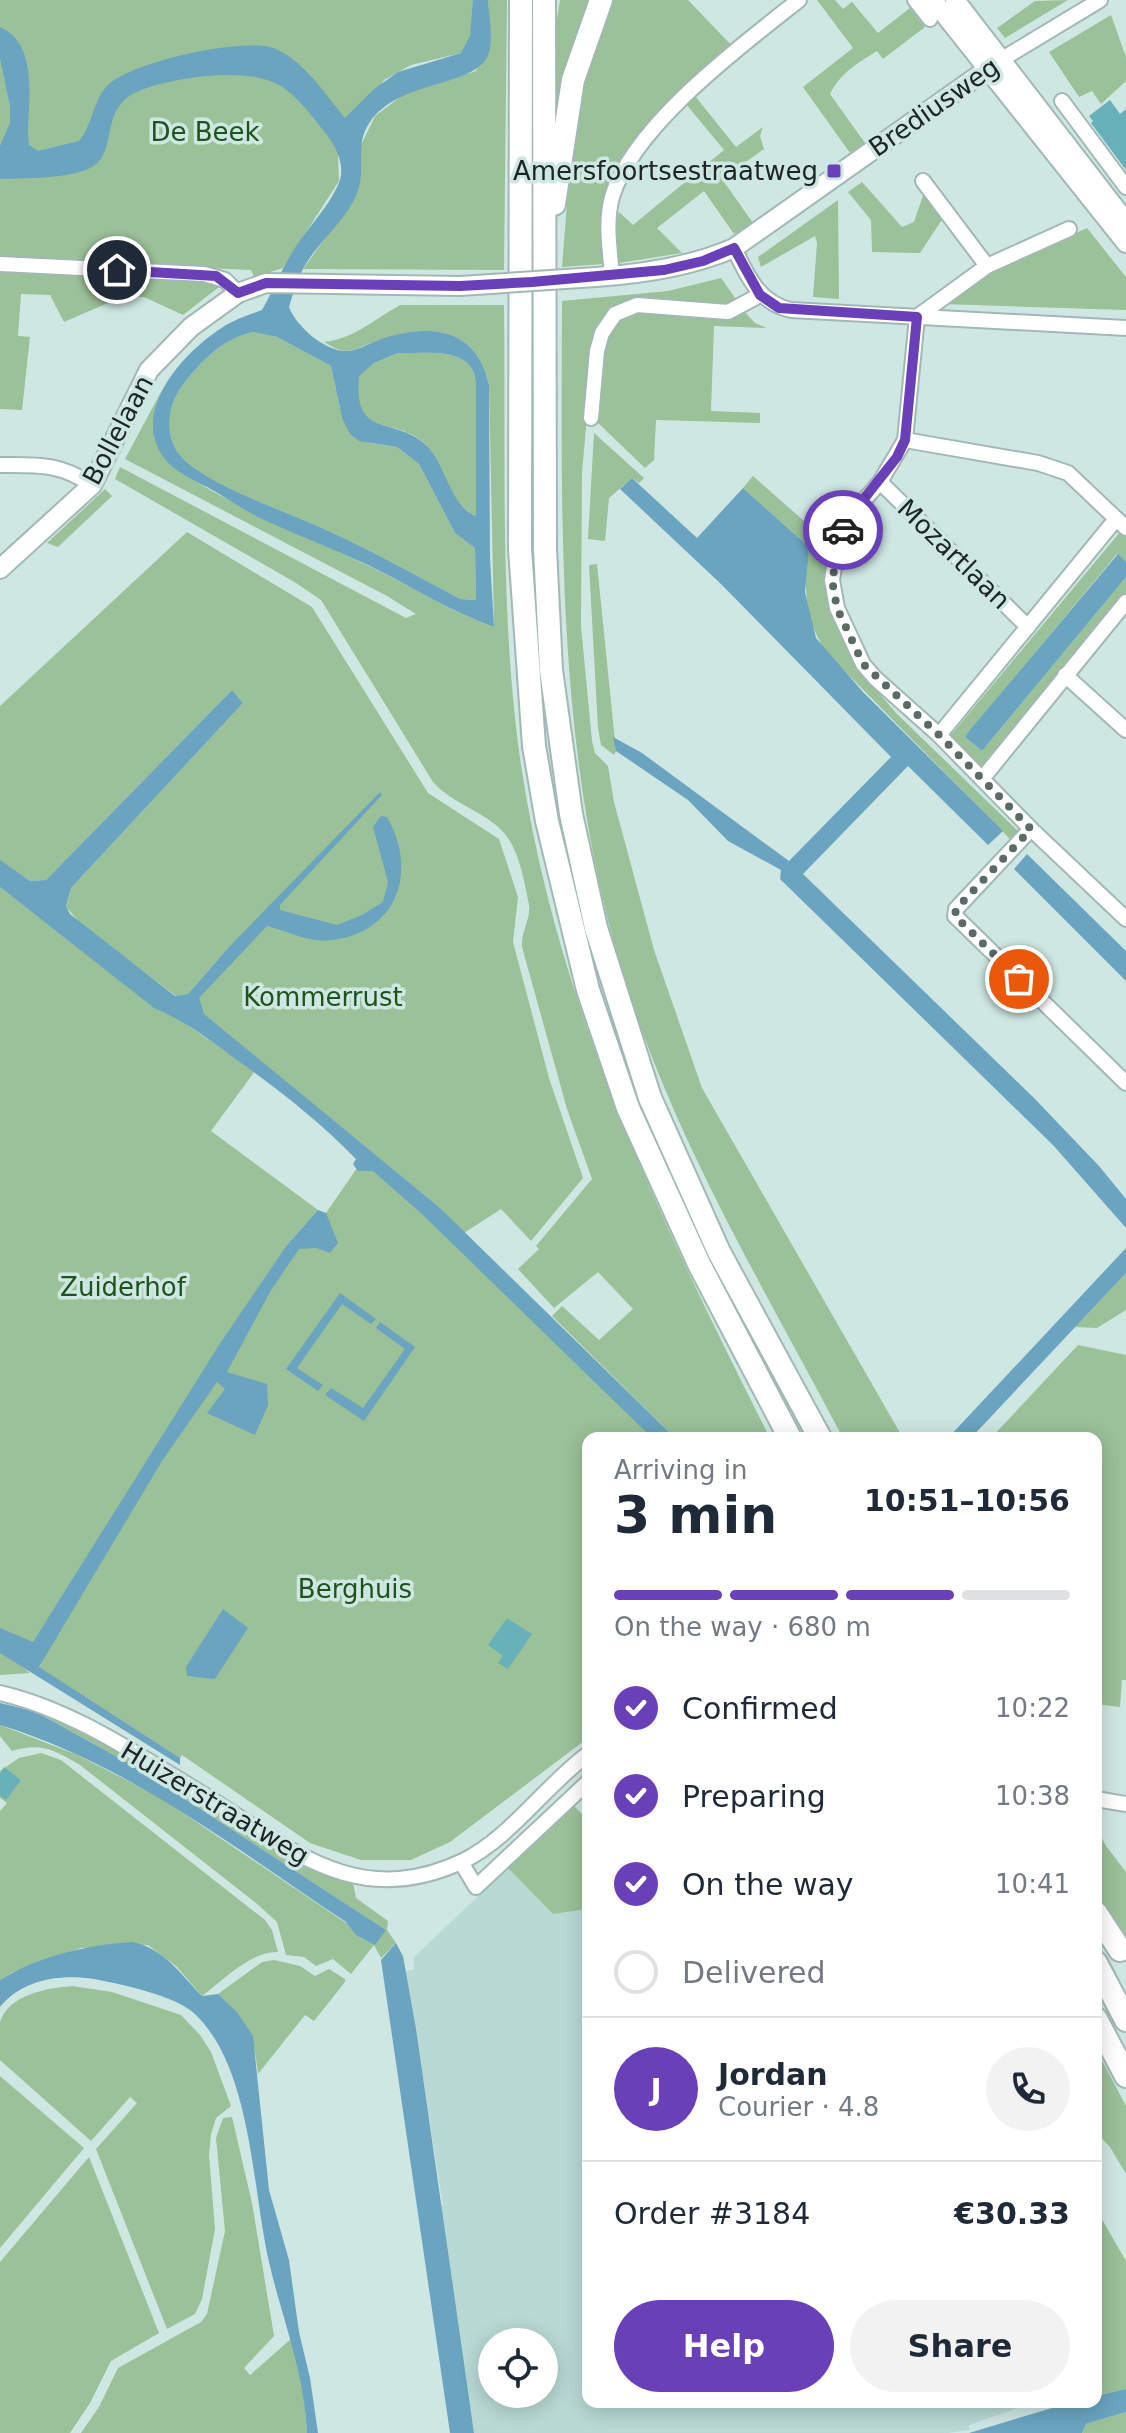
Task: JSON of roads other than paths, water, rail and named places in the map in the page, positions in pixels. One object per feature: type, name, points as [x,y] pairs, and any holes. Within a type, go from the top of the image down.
[{"type":"highway","points":[[521,0],[520,549],[531,716],[547,821],[584,976],[628,1108],[699,1264],[787,1432]]},
{"type":"highway","points":[[544,0],[545,549],[551,670],[571,814],[596,928],[650,1098],[719,1252],[817,1432]]},
{"type":"highway","points":[[544,260],[573,80],[601,0]]},
{"type":"highway","points":[[1102,1922],[1120,1950]]},
{"type":"highway","points":[[1102,1974],[1126,2020]]},
{"type":"highway","points":[[1102,2030],[1126,2076]]},
{"type":"main road","points":[[933,0],[994,65],[1126,222]]},
{"type":"main road","points":[[955,0],[994,65],[1126,243]]},
{"type":"main road","name":"Brediusweg","points":[[460,286],[604,276],[703,261],[734,248],[994,65]]},
{"type":"main road","name":"Bollelaan","points":[[0,569],[92,485],[149,370],[191,327],[238,293],[266,283],[460,286]]},
{"type":"street","points":[[604,276],[607,224],[616,187],[627,166],[664,120],[724,59],[799,0]]},
{"type":"street","points":[[915,0],[930,19]]},
{"type":"street","name":"Brediusweg","points":[[994,65],[1100,0]]},
{"type":"street","points":[[1062,101],[1126,187]]},
{"type":"street","points":[[923,181],[987,266]]},
{"type":"street","points":[[1069,229],[987,266],[917,317],[905,440],[880,482],[847,520],[837,548],[832,580],[837,608],[863,664],[1126,919]]},
{"type":"street","points":[[734,248],[760,295],[769,303],[791,310],[1126,328]]},
{"type":"street","points":[[0,264],[204,274],[225,280],[238,293]]},
{"type":"street","points":[[591,418],[597,351],[602,333],[615,314],[637,305],[728,312],[760,295]]},
{"type":"street","points":[[905,440],[1038,463],[1068,473],[1121,524],[1028,627],[939,735]]},
{"type":"street","points":[[0,465],[55,466],[71,471],[92,485]]},
{"type":"street","name":"Mozartlaan","points":[[880,482],[1028,627]]},
{"type":"street","points":[[982,779],[1126,602]]},
{"type":"street","points":[[1065,675],[1126,730]]},
{"type":"street","points":[[1031,829],[956,909],[955,916],[1126,1083]]},
{"type":"street","name":"Huizerstraatweg","points":[[0,1693],[56,1709],[206,1796],[296,1855],[360,1877],[394,1879],[424,1874],[461,1862],[483,1849],[582,1759]]},
{"type":"street","points":[[461,1862],[476,1887],[582,1787]]},
{"type":"street","points":[[544,1793],[559,1808]]},
{"type":"street","points":[[1102,1800],[1126,1804]]},
{"type":"water","points":[[473,0],[488,0],[491,42],[488,55],[480,66],[399,98],[383,108],[370,122],[363,138],[361,178],[355,198],[304,267],[289,307],[312,336],[338,350],[355,350],[400,334],[434,331],[463,341],[474,351],[489,385],[490,558],[494,627],[368,565],[250,513],[174,468],[164,458],[155,440],[153,421],[157,402],[178,366],[223,327],[262,310],[293,251],[331,198],[340,180],[341,166],[335,147],[293,95],[281,86],[250,76],[190,78],[154,86],[139,91],[118,108],[104,152],[90,168],[59,176],[0,179],[0,146],[10,123],[10,106],[0,58],[0,27],[21,46],[26,60],[29,75],[29,145],[38,151],[79,141],[106,87],[118,78],[188,54],[240,46],[276,49],[306,71],[345,118],[374,89],[398,72],[461,53],[470,36]],"holes":[[[253,332],[277,337],[331,366],[342,418],[350,434],[359,441],[397,447],[419,464],[455,533],[475,548],[476,600],[460,599],[347,540],[221,484],[179,454],[170,429],[171,411],[177,394],[213,352]],[[398,353],[447,354],[467,363],[473,372],[476,384],[476,516],[460,504],[427,446],[415,437],[369,419],[363,410],[359,397],[359,376],[374,363]]]},
{"type":"water","points":[[632,478],[697,538],[743,488],[809,547],[805,592],[816,638],[863,692],[1003,831],[988,845],[908,766],[803,874],[1034,1098],[1099,1166],[1126,1199],[1126,1228],[1053,1145],[780,879],[781,870],[728,841],[688,800],[616,751],[613,737],[642,753],[789,861],[891,757],[722,585],[620,489]]},
{"type":"water","points":[[1118,554],[1126,562],[1126,577],[982,751],[965,737]]},
{"type":"water","points":[[232,690],[243,703],[71,888],[66,906],[70,914],[175,996],[188,994],[229,947],[380,792],[382,795],[280,905],[280,910],[337,925],[383,902],[388,882],[373,827],[381,816],[387,817],[401,858],[401,877],[387,911],[373,925],[355,934],[325,941],[267,926],[199,998],[204,1014],[439,1207],[669,1432],[646,1432],[423,1215],[373,1171],[358,1171],[353,1164],[356,1159],[298,1106],[207,1038],[154,1008],[0,887],[0,860],[30,881],[46,880]]},
{"type":"water","points":[[1027,854],[1126,951],[1126,981],[1014,869]]},
{"type":"water","points":[[318,1210],[326,1213],[338,1243],[330,1253],[316,1248],[299,1249],[270,1292],[227,1372],[267,1384],[268,1405],[255,1435],[207,1413],[225,1389],[217,1382],[162,1461],[39,1667],[180,1758],[180,1765],[0,1653],[0,1628],[33,1642],[219,1345],[287,1245]]},
{"type":"water","points":[[1126,1248],[1126,1273],[977,1432],[954,1432]]},
{"type":"water","points":[[340,1293],[376,1319],[371,1324],[342,1304],[297,1368],[323,1385],[318,1391],[286,1369]]},
{"type":"water","points":[[380,1322],[415,1347],[364,1421],[325,1395],[331,1388],[363,1408],[405,1349],[376,1328]]},
{"type":"water","points":[[223,1609],[248,1628],[215,1679],[187,1676],[186,1667]]},
{"type":"water","points":[[0,1703],[34,1711],[139,1769],[386,1930],[375,1945],[356,1935],[346,1922],[137,1785],[93,1762],[0,1725]]},
{"type":"water","points":[[132,1942],[162,1956],[202,1996],[218,1994],[237,2012],[253,2036],[269,2190],[289,2260],[318,2433],[307,2433],[302,2388],[263,2232],[247,2131],[229,2066],[215,2038],[196,2015],[176,2002],[94,1979],[68,1977],[43,1981],[20,1990],[0,2007],[0,1980],[31,1964],[64,1953]]},
{"type":"water","points":[[396,1943],[403,1956],[416,2029],[474,2433],[450,2433],[381,1960]]},
{"type":"water","points":[[1126,2389],[1126,2412],[1086,2424],[1082,2433],[969,2433],[1052,2408],[1102,2408],[1102,2395]]},
{"type":"place","name":"Amersfoortsestraatweg","points":[[834,171]]},
{"type":"park label","name":"De Beek","points":[[205,132]]},
{"type":"park label","name":"Kommerrust","points":[[323,997]]},
{"type":"park label","name":"Zuiderhof","points":[[123,1287]]},
{"type":"park label","name":"Berghuis","points":[[355,1589]]}]
